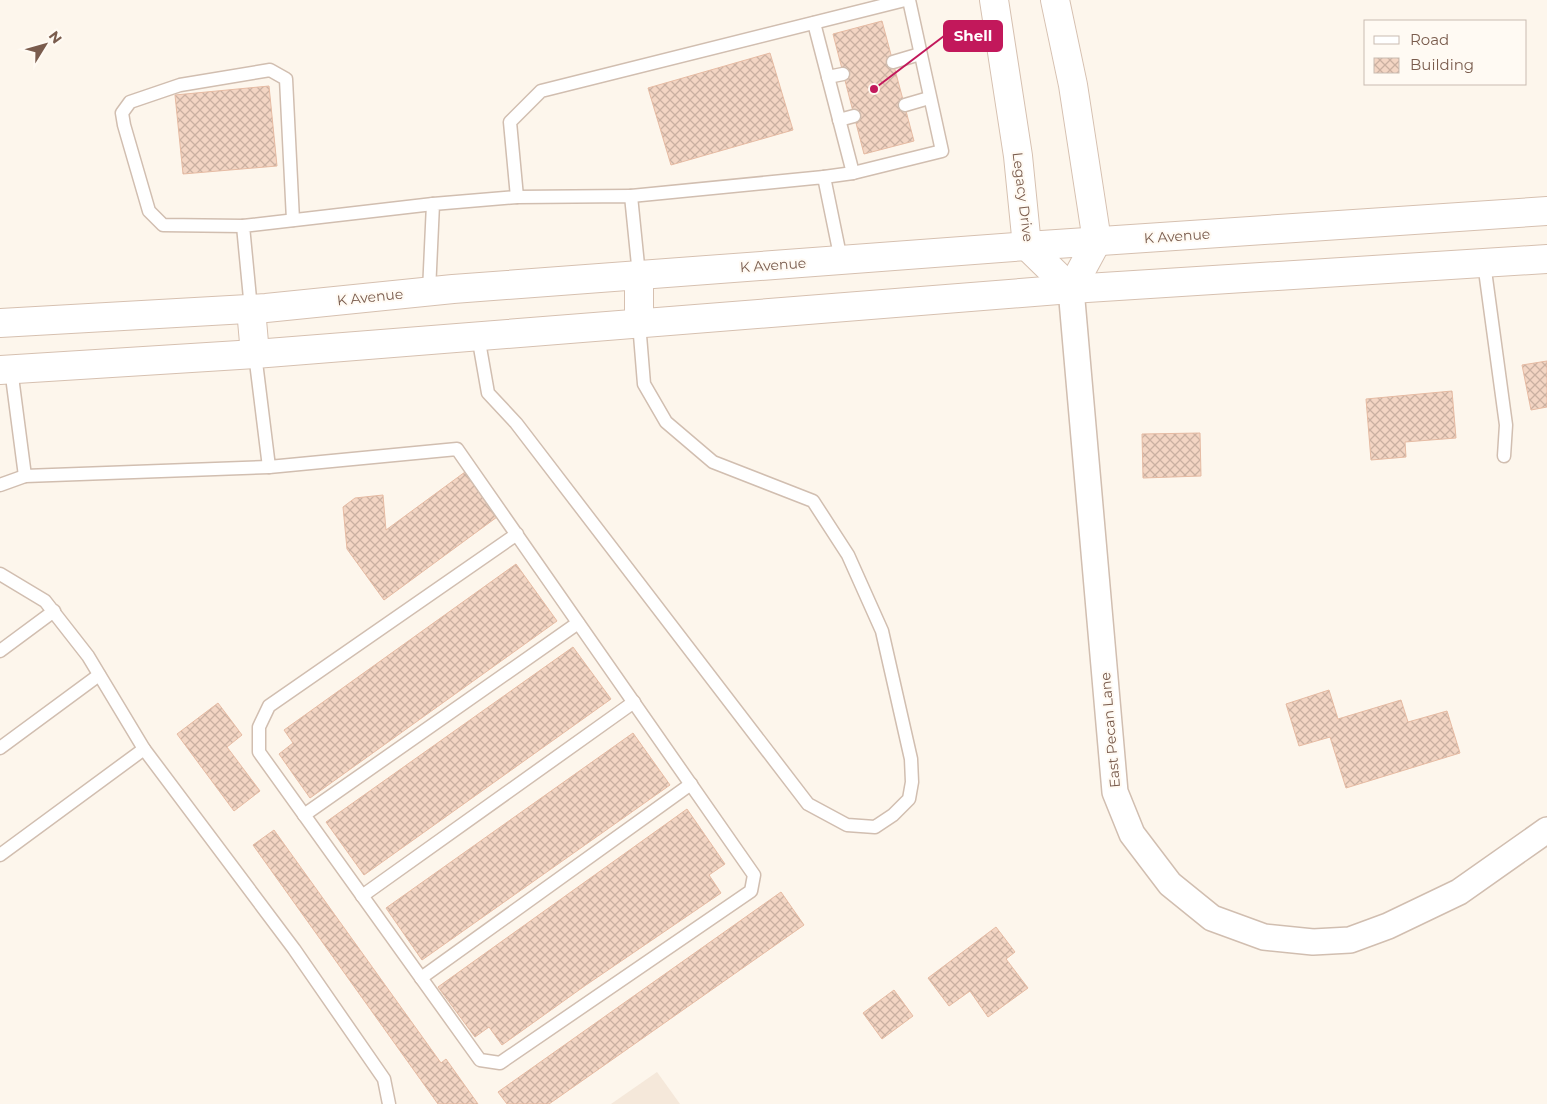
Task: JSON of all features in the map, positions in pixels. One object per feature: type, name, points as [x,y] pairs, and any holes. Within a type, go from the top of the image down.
[{"type":"main road","name":"Legacy Drive","points":[[994,0],[1018,156],[1027,246],[1071,288]]},
{"type":"main road","points":[[1055,0],[1074,85],[1097,241],[1071,288]]},
{"type":"main road","name":"K Avenue","points":[[0,324],[251,309],[429,291],[639,275],[1097,241],[1547,211]]},
{"type":"main road","points":[[6,370],[255,354],[1071,288],[1547,259]]},
{"type":"main road","points":[[639,275],[639,323]]},
{"type":"main road","points":[[251,309],[255,354]]},
{"type":"street","name":"East Pecan Lane","points":[[1071,288],[1115,792],[1132,834],[1170,884],[1212,918],[1264,936],[1313,942],[1350,940],[1388,926],[1459,892],[1547,830]]},
{"type":"lane","points":[[517,197],[510,122],[541,91],[905,0]]},
{"type":"lane","points":[[293,220],[286,79],[270,70],[180,85],[130,102],[122,113],[149,212],[163,225],[243,226],[433,204],[517,197],[631,196],[824,177],[942,151],[909,0]]},
{"type":"lane","points":[[814,23],[853,172]]},
{"type":"lane","points":[[894,62],[920,54]]},
{"type":"lane","points":[[828,77],[843,74]]},
{"type":"lane","points":[[905,105],[929,98]]},
{"type":"lane","points":[[839,120],[854,116]]},
{"type":"lane","points":[[824,177],[841,260]]},
{"type":"lane","points":[[631,196],[639,275]]},
{"type":"lane","points":[[429,291],[433,204]]},
{"type":"lane","points":[[243,226],[251,309]]},
{"type":"lane","points":[[1484,263],[1506,425],[1504,456]]},
{"type":"lane","points":[[478,336],[488,393],[516,423],[808,804],[847,825],[875,827],[893,815],[909,799],[912,782],[911,760],[882,631],[848,555],[813,501],[713,462],[666,422],[644,384],[639,323]]},
{"type":"lane","points":[[255,354],[269,467]]},
{"type":"lane","points":[[6,370],[25,476]]},
{"type":"lane","points":[[0,485],[25,476],[269,467],[457,449],[754,875],[750,891],[500,1063],[480,1060],[362,896],[259,752],[259,727],[269,706],[516,534]]},
{"type":"lane","points":[[0,574],[45,601],[88,656],[144,749],[294,948],[384,1079],[389,1104]]},
{"type":"lane","points":[[0,651],[54,611]]},
{"type":"lane","points":[[304,815],[578,623]]},
{"type":"lane","points":[[0,748],[99,675]]},
{"type":"lane","points":[[362,896],[634,702]]},
{"type":"lane","points":[[0,855],[144,749]]},
{"type":"lane","points":[[421,978],[691,784]]},
{"type":"shaded area","points":[[657,1072],[680,1104],[611,1104]]},
{"type":"building","points":[[882,21],[914,141],[864,154],[833,34]]},
{"type":"building","points":[[770,53],[793,130],[671,165],[648,88]]},
{"type":"building","points":[[269,86],[277,166],[183,174],[175,95]]},
{"type":"building","points":[[1547,361],[1547,407],[1531,410],[1522,365]]},
{"type":"building","points":[[1452,391],[1456,438],[1405,442],[1406,457],[1371,460],[1366,399]]},
{"type":"building","points":[[1200,433],[1201,476],[1143,478],[1142,434]]},
{"type":"building","points":[[465,472],[497,517],[384,600],[347,549],[343,507],[355,498],[383,495],[386,530]]},
{"type":"building","points":[[516,564],[557,621],[310,798],[279,754],[293,743],[284,730]]},
{"type":"building","points":[[573,647],[611,699],[364,875],[326,822]]},
{"type":"building","points":[[1329,690],[1338,719],[1401,700],[1408,722],[1447,711],[1460,753],[1346,788],[1330,737],[1299,746],[1286,704]]},
{"type":"building","points":[[218,703],[242,735],[227,747],[260,791],[234,811],[177,734]]},
{"type":"building","points":[[633,733],[670,785],[422,960],[386,908]]},
{"type":"building","points":[[687,809],[725,864],[709,875],[721,893],[502,1045],[489,1027],[475,1037],[438,987]]},
{"type":"building","points":[[274,830],[441,1063],[446,1059],[478,1104],[438,1104],[253,845]]},
{"type":"building","points":[[781,892],[804,925],[549,1104],[507,1104],[498,1092]]},
{"type":"building","points":[[996,927],[1015,952],[1006,959],[1028,988],[988,1017],[970,991],[949,1006],[928,978]]},
{"type":"building","points":[[894,990],[913,1016],[882,1039],[863,1013]]},
{"type":"place","name":"Shell","points":[[874,89]]}]
